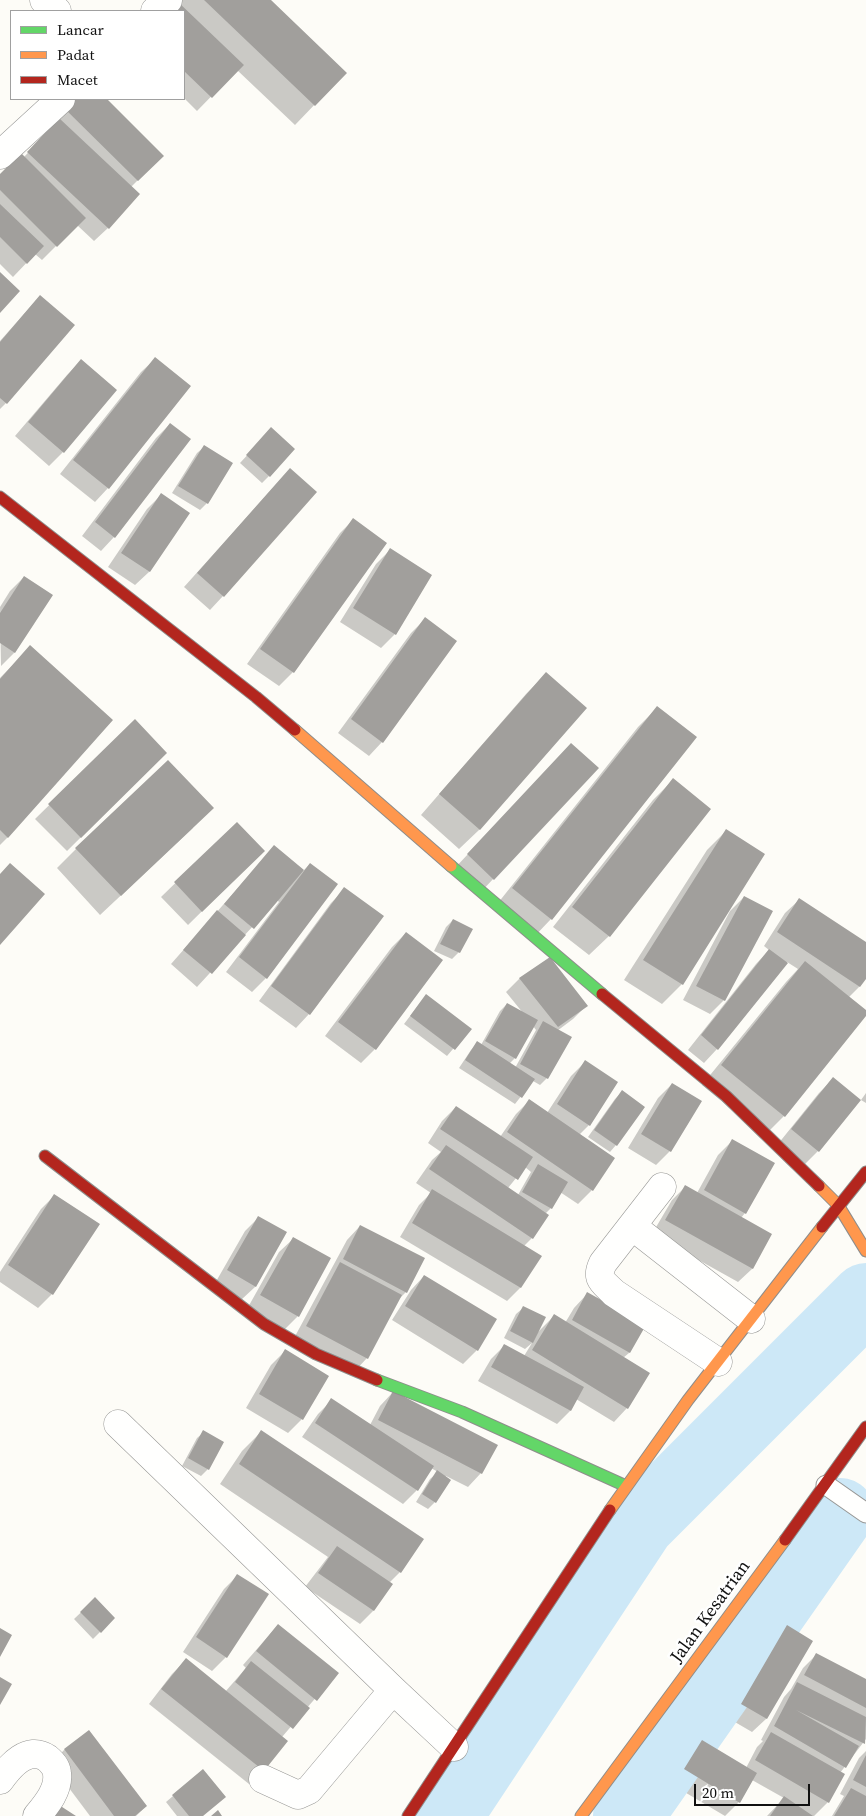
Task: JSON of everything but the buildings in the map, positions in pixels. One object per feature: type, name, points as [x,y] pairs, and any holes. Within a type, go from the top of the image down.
[{"type":"street","points":[[44,0],[56,10]]},
{"type":"street","points":[[157,10],[168,0]]},
{"type":"street","points":[[0,155],[60,100]]},
{"type":"street","points":[[0,497],[256,697],[540,943],[726,1096],[838,1205],[866,1251]]},
{"type":"street","points":[[46,1156],[264,1324],[316,1354],[388,1385],[462,1412],[626,1486]]},
{"type":"street","points":[[408,1816],[626,1486],[780,1279],[866,1172]]},
{"type":"street","points":[[662,1187],[603,1263],[598,1271],[600,1280],[614,1293],[718,1362]]},
{"type":"street","points":[[632,1226],[751,1319]]},
{"type":"street","points":[[118,1424],[393,1690],[454,1746]]},
{"type":"street","name":"Jalan Kesatrian","points":[[581,1816],[826,1485],[866,1426]]},
{"type":"street","points":[[263,1779],[298,1795],[309,1790],[393,1690]]},
{"type":"street","points":[[0,1780],[19,1759],[28,1756],[37,1754],[54,1764],[58,1775],[55,1787],[49,1801],[37,1816]]},
{"type":"lane","points":[[826,1485],[866,1513]]},
{"type":"waterway","points":[[447,1816],[640,1524],[866,1298]]},
{"type":"waterway","points":[[628,1816],[840,1513]]},
{"type":"traffic: fast","points":[[451,866],[602,994]]},
{"type":"traffic: fast","points":[[377,1380],[462,1412],[626,1486]]},
{"type":"traffic: slow","points":[[295,730],[451,866]]},
{"type":"traffic: slow","points":[[819,1186],[838,1205],[866,1251]]},
{"type":"traffic: slow","points":[[610,1510],[688,1400],[822,1227]]},
{"type":"traffic: slow","points":[[581,1816],[785,1540]]},
{"type":"traffic: jam","points":[[0,497],[256,697],[295,730]]},
{"type":"traffic: jam","points":[[602,994],[726,1096],[819,1186]]},
{"type":"traffic: jam","points":[[45,1156],[264,1324],[316,1354],[377,1380]]},
{"type":"traffic: jam","points":[[822,1227],[866,1172]]},
{"type":"traffic: jam","points":[[785,1540],[866,1427]]},
{"type":"traffic: jam","points":[[408,1816],[610,1510]]}]
